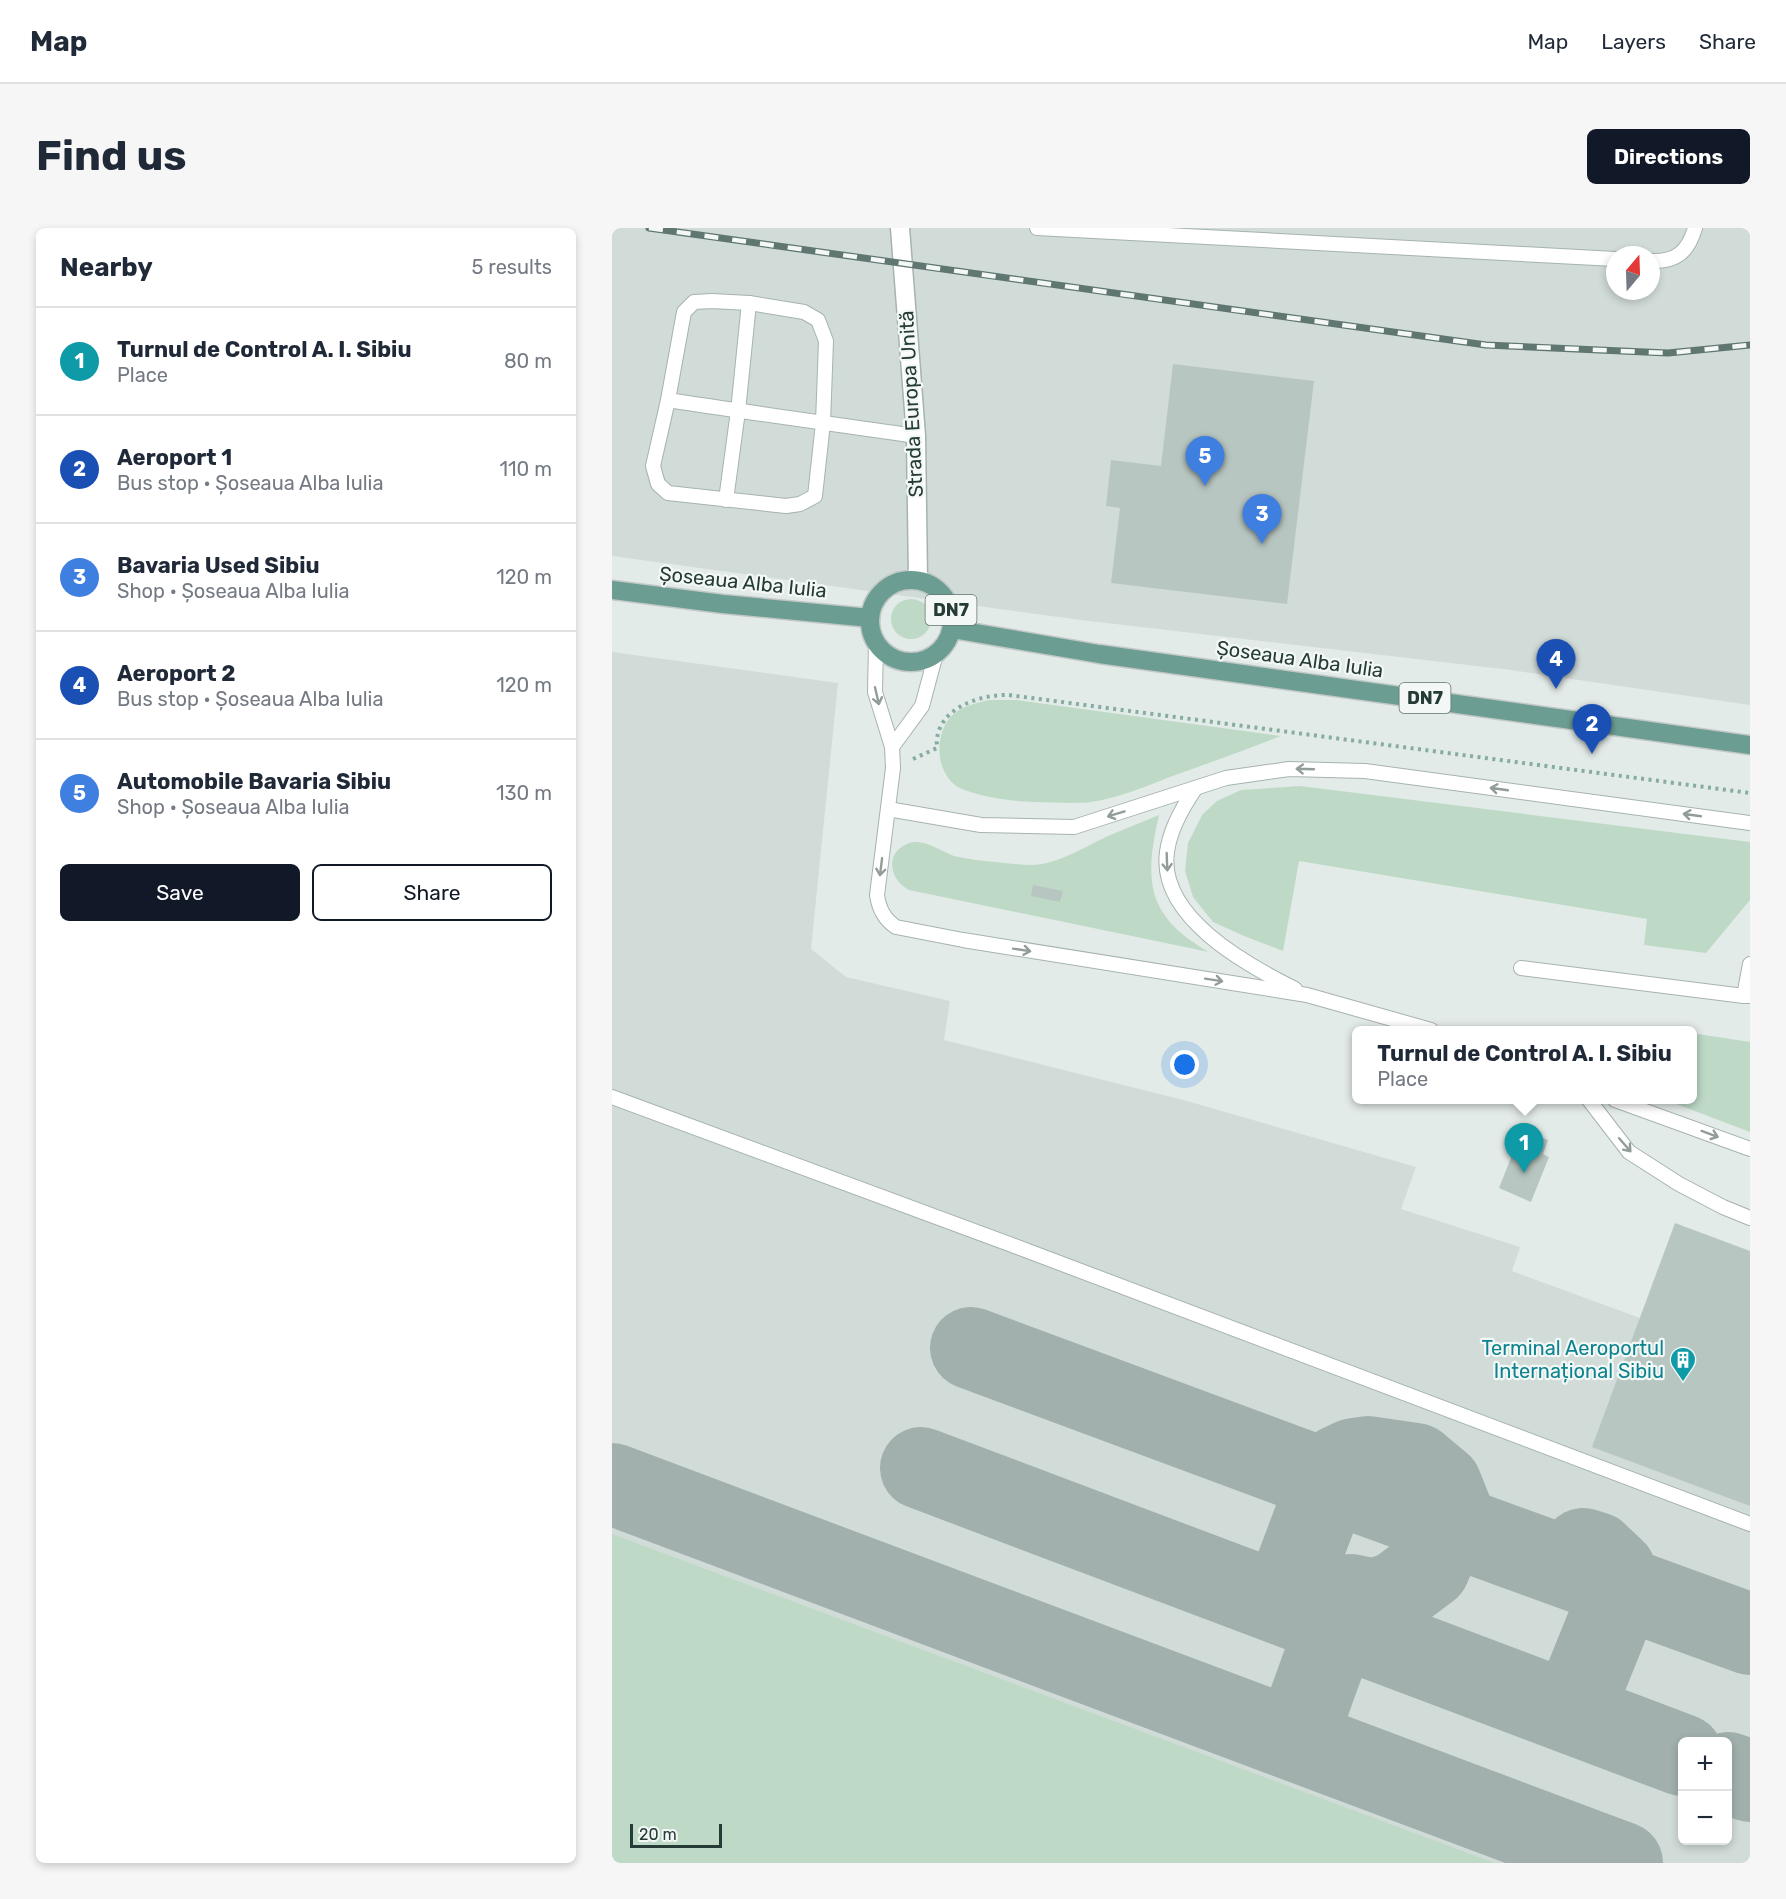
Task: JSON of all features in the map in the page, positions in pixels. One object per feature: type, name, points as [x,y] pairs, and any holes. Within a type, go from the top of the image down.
[{"type":"main road","name":"DN7","points":[[870,618],[872,605],[880,593],[891,584],[904,580],[918,580],[931,584],[949,603],[953,616],[952,629],[946,643],[936,654],[921,661],[904,662],[888,655],[876,643]]},
{"type":"main road","name":"Șoseaua Alba Iulia","points":[[612,590],[723,604],[870,618]]},
{"type":"main road","points":[[870,618],[871,631],[876,643]]},
{"type":"main road","name":"Șoseaua Alba Iulia","points":[[952,629],[1099,654],[1750,745]]},
{"type":"street","name":"Strada Europa Unită","points":[[900,228],[916,436],[918,580]]},
{"type":"lane","points":[[1037,228],[1606,259]]},
{"type":"lane","points":[[1660,262],[1678,257],[1692,238],[1695,228]]},
{"type":"lane","points":[[694,302],[749,303],[804,312],[818,320],[826,341],[823,423],[814,496],[800,504],[786,506],[668,493],[658,484],[653,466],[684,312],[694,302]]},
{"type":"lane","points":[[726,500],[749,303]]},
{"type":"lane","points":[[668,400],[916,436]]},
{"type":"lane","points":[[876,643],[874,692],[892,747],[893,768],[877,895],[878,904],[887,921],[896,927],[963,940],[1307,995],[1417,1026]]},
{"type":"lane","points":[[892,747],[922,706],[936,654]]},
{"type":"lane","points":[[888,809],[981,825],[1074,827],[1226,778],[1289,769],[1365,771],[1750,823]]},
{"type":"lane","points":[[1195,789],[1171,832],[1167,854],[1168,873],[1173,888],[1184,908],[1202,930],[1237,957],[1307,995]]},
{"type":"lane","points":[[1521,968],[1747,996],[1750,964]]},
{"type":"lane","points":[[612,1097],[1020,1248],[1750,1524]]},
{"type":"lane","points":[[1592,1104],[1629,1152],[1679,1184],[1750,1218]]},
{"type":"lane","points":[[1626,1104],[1750,1149]]},
{"type":"path","points":[[893,768],[937,748],[937,738],[943,722],[958,706],[997,694],[1750,793]]},
{"type":"shaded area","points":[[612,228],[1750,228],[1750,705],[1511,670],[1081,620],[612,556]]},
{"type":"shaded area","points":[[612,652],[838,683],[811,949],[846,977],[950,1001],[944,1040],[1187,1101],[1416,1167],[1401,1209],[1520,1247],[1512,1271],[1640,1318],[1750,1251],[1750,1863],[612,1863]]},
{"type":"green space","points":[[911,599],[919,600],[925,605],[930,611],[930,627],[925,633],[919,638],[911,639],[903,638],[897,633],[892,627],[891,619],[892,611],[897,605],[903,600]]},
{"type":"green space","points":[[989,700],[1016,700],[1281,736],[1141,788],[1101,800],[1069,803],[1005,800],[960,788],[951,782],[941,763],[940,741],[948,721],[963,708]]},
{"type":"green space","points":[[1300,786],[1750,842],[1750,900],[1706,953],[1644,945],[1647,919],[1299,861],[1283,951],[1213,922],[1193,897],[1185,871],[1188,843],[1202,815],[1217,801],[1241,790]]},
{"type":"green space","points":[[1159,815],[1152,859],[1155,895],[1172,925],[1209,952],[909,890],[897,880],[892,867],[895,854],[900,848],[913,842],[925,843],[954,856],[969,859],[1023,865],[1042,864],[1062,858]]},
{"type":"green space","points":[[1697,1034],[1750,1042],[1750,1132],[1676,1104],[1697,1104]]},
{"type":"green space","points":[[612,1534],[1495,1863],[612,1863]]},
{"type":"building","points":[[1173,364],[1314,381],[1287,604],[1111,583],[1120,508],[1106,506],[1111,460],[1161,466]]},
{"type":"building","points":[[1033,885],[1063,891],[1060,902],[1031,896]]},
{"type":"building","points":[[1522,1130],[1548,1140],[1543,1154],[1549,1157],[1531,1202],[1499,1188]]},
{"type":"building","name":"Terminal Aeroportul Internațional Sibiu","points":[[1675,1223],[1750,1251],[1750,1506],[1592,1447]]},
{"type":"taxiway","points":[[971,1348],[1750,1634]]},
{"type":"taxiway","points":[[1284,1600],[1329,1481],[1339,1466],[1354,1459],[1368,1457],[1416,1464],[1441,1485],[1451,1510],[1429,1568],[1397,1592],[1374,1600],[1351,1595],[1337,1625],[1296,1739]]},
{"type":"taxiway","points":[[921,1468],[1678,1753]]},
{"type":"taxiway","points":[[612,1484],[1622,1863]]},
{"type":"taxiway","points":[[1572,1713],[1607,1626],[1619,1587],[1615,1571],[1596,1553],[1583,1549]]},
{"type":"taxiway","points":[[1732,1774],[1750,1781]]},
{"type":"railway","points":[[649,228],[1486,345],[1668,353],[1750,345]]},
{"type":"place","name":"Automobile Bavaria Sibiu","points":[[1205,486]]},
{"type":"place","name":"Bavaria Used Sibiu","points":[[1262,544]]},
{"type":"place","name":"Aeroport 2","points":[[1556,689]]},
{"type":"place","name":"Aeroport 1","points":[[1592,754]]},
{"type":"place","name":"Turnul de Control A. I. Sibiu","points":[[1524,1173]]},
{"type":"place","name":"Terminal Aeroportul Internațional Sibiu","points":[[1683,1383]]}]
